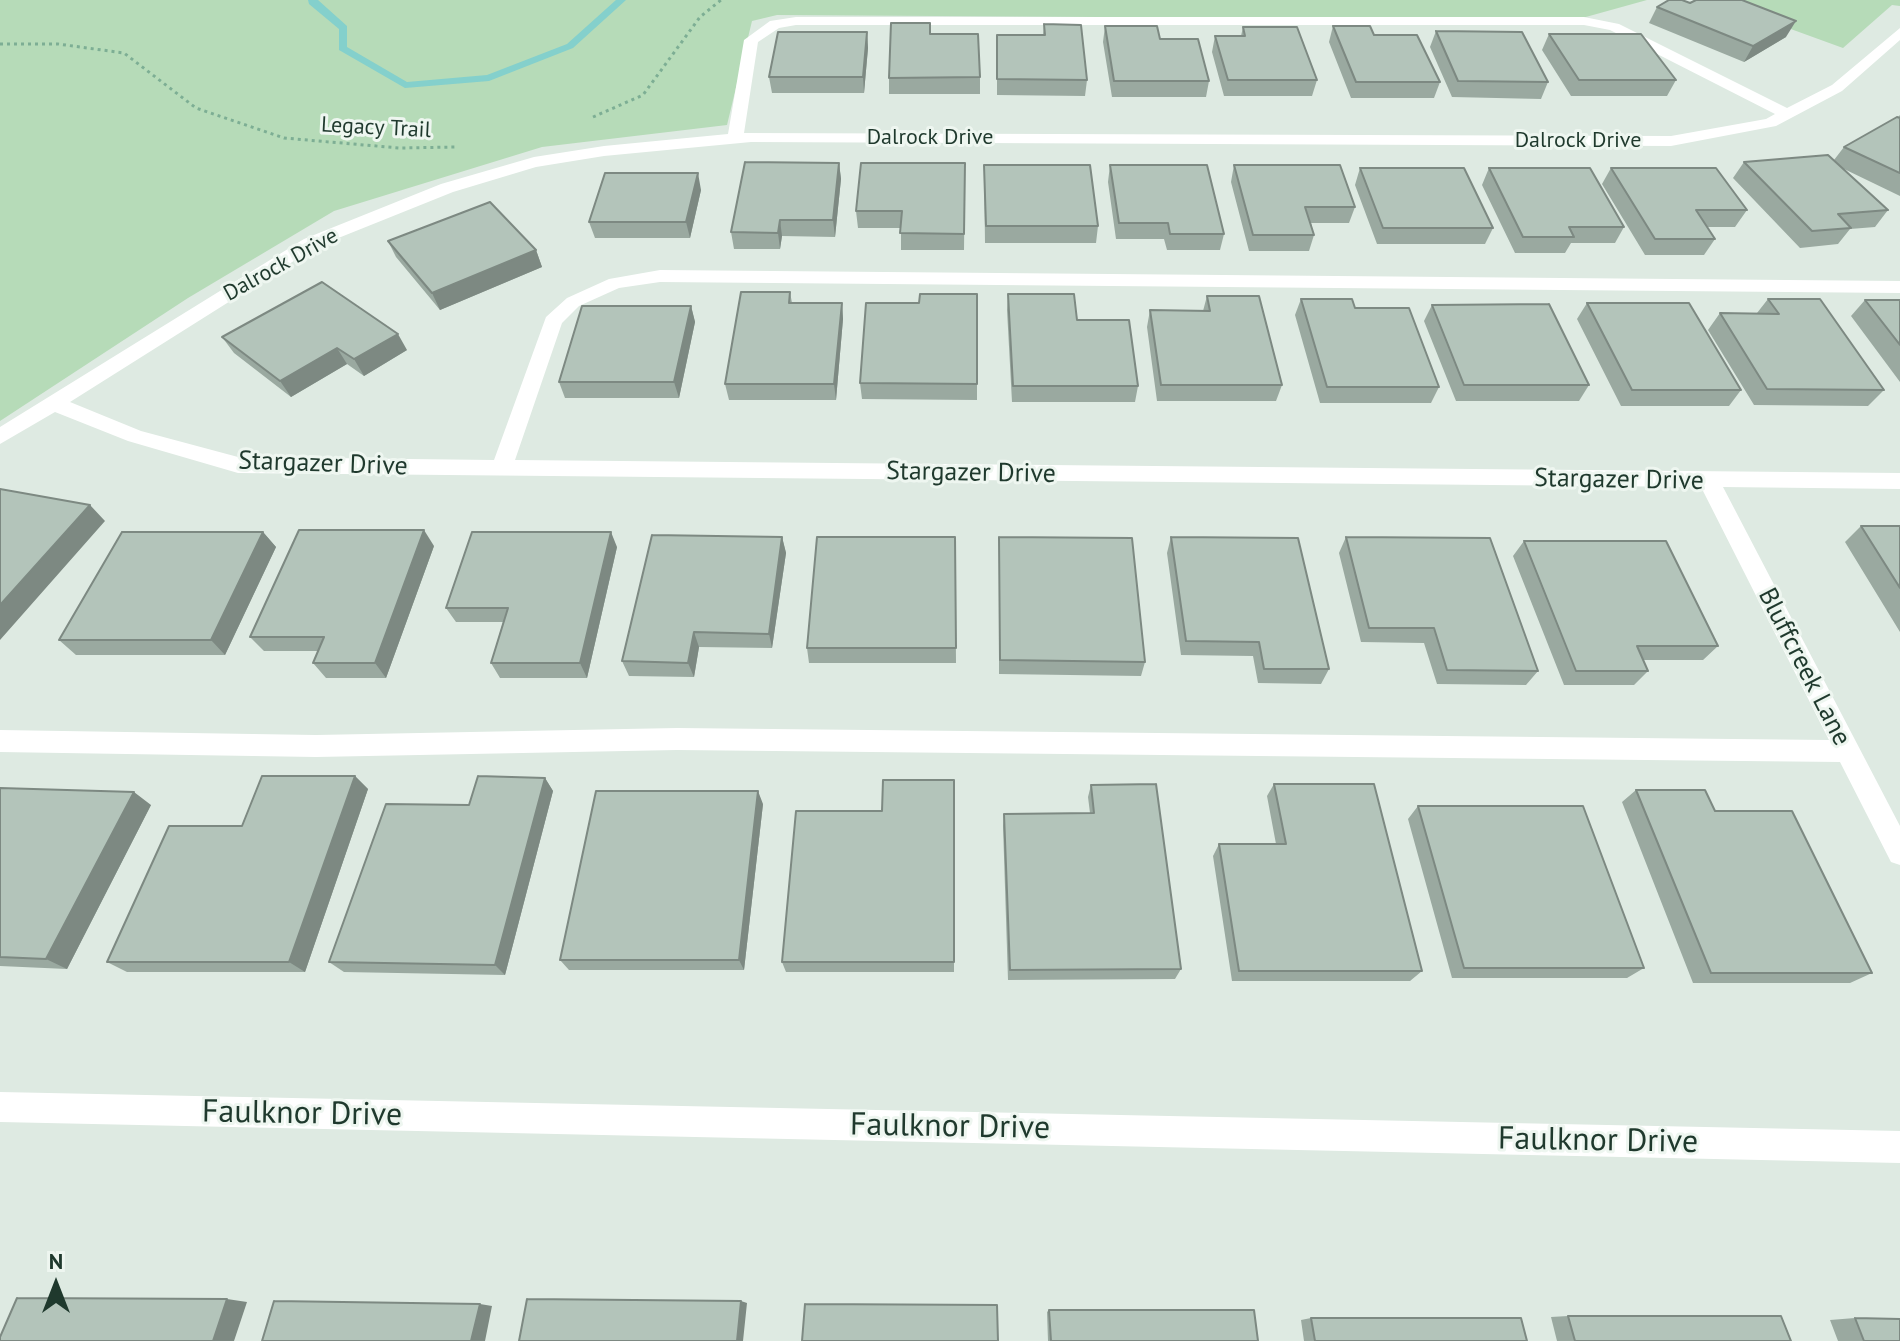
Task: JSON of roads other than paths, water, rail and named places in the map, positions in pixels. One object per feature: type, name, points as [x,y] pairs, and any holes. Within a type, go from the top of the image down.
[{"type":"street","points":[[735,138],[751,40],[775,24],[796,21],[1584,21],[1614,27],[1786,114]]},
{"type":"street","name":"Dalrock Drive","points":[[0,437],[310,243],[447,188],[534,162],[604,151],[735,138],[1671,141],[1770,123],[1837,88],[1900,32]]},
{"type":"street","points":[[502,468],[553,321],[573,302],[615,283],[660,276],[1900,287]]},
{"type":"street","name":"Stargazer Drive","points":[[52,403],[135,436],[238,465],[1900,481]]},
{"type":"street","name":"Bluffcreek Lane","points":[[1709,481],[1900,853]]},
{"type":"street","points":[[0,741],[316,746],[677,739],[1848,751]]},
{"type":"street","name":"Faulknor Drive","points":[[0,1107],[1900,1147]]},
{"type":"waterway","points":[[313,0],[344,28],[342,48],[405,85],[489,78],[570,46],[621,0]]}]
